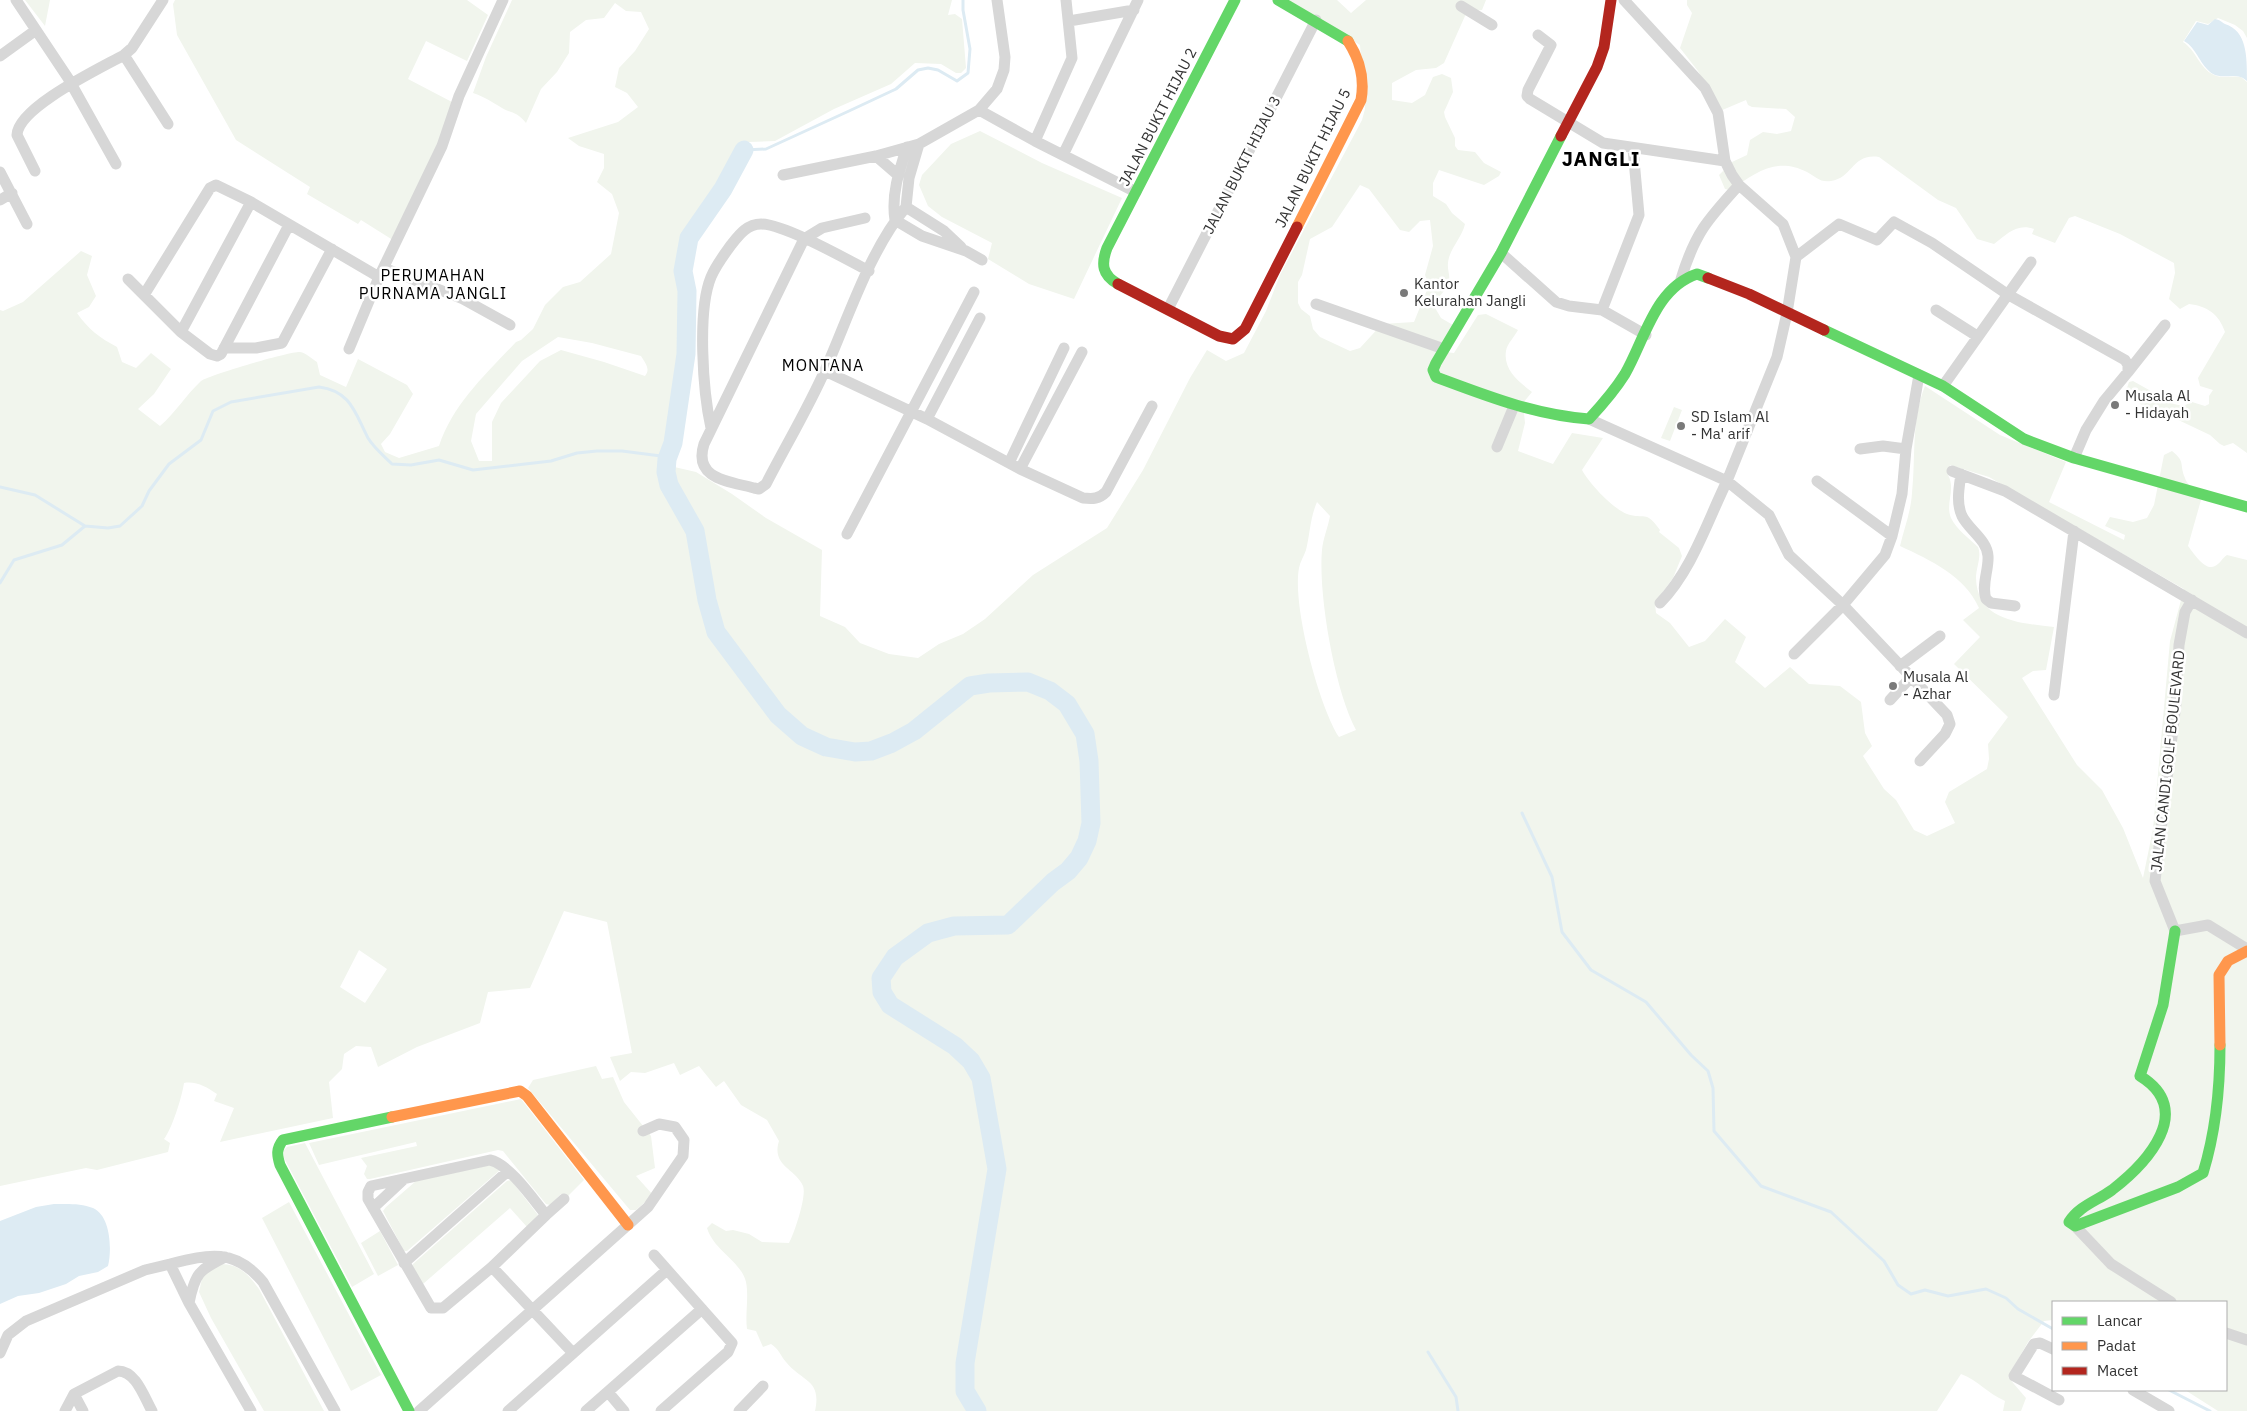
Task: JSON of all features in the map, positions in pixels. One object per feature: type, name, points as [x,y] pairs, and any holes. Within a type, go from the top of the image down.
[{"type":"street","points":[[16,0],[71,84],[116,164]]},
{"type":"street","points":[[35,171],[17,135],[17,130],[44,101],[124,55],[132,48],[163,0]]},
{"type":"street","points":[[783,175],[876,156],[919,144],[980,110],[998,89],[1004,70],[1005,57],[997,0]]},
{"type":"street","points":[[1035,141],[1072,58],[1066,0]]},
{"type":"street","name":"JALAN BUKIT HIJAU 2","points":[[1168,309],[1106,276],[1103,268],[1103,259],[1235,0]]},
{"type":"street","name":"JALAN BUKIT HIJAU 5","points":[[1168,309],[1219,336],[1233,339],[1245,329],[1363,93],[1363,73],[1354,50],[1344,38],[1316,20],[1278,0]]},
{"type":"street","points":[[1611,0],[1602,54],[1501,253],[1433,370],[1436,377],[1514,406],[1560,417],[1589,419],[1727,481],[1769,515],[1789,555],[1843,605],[1947,715],[1950,724],[1945,734],[1920,761]]},
{"type":"street","points":[[1624,0],[1709,95],[1718,112],[1725,161],[1739,185],[1783,224],[1796,257],[1788,312],[1777,358],[1727,481],[1688,564],[1676,585],[1660,603]]},
{"type":"street","points":[[349,349],[381,273],[442,146],[459,96],[502,1]]},
{"type":"street","points":[[1069,21],[1136,5]]},
{"type":"street","points":[[1063,155],[1136,5]]},
{"type":"street","points":[[1461,6],[1492,25]]},
{"type":"street","name":"JALAN BUKIT HIJAU 3","points":[[1168,309],[1316,20]]},
{"type":"street","points":[[0,56],[36,30]]},
{"type":"street","points":[[1538,35],[1549,42],[1551,47],[1527,96],[1598,141],[1633,149],[1725,161]]},
{"type":"street","points":[[124,55],[168,124]]},
{"type":"street","points":[[980,110],[1035,141],[1136,192]]},
{"type":"street","points":[[866,218],[822,228],[804,239],[704,444],[701,460],[707,471],[726,480],[754,488],[763,487],[825,371],[869,271],[895,220],[906,207],[909,178],[919,144]]},
{"type":"street","points":[[907,147],[898,175],[892,205],[895,220],[922,236],[966,251],[982,260]]},
{"type":"street","points":[[1602,310],[1639,215],[1633,149]]},
{"type":"street","points":[[876,156],[898,175]]},
{"type":"street","points":[[0,172],[27,224]]},
{"type":"street","points":[[144,295],[210,188],[216,185],[251,202],[332,249],[381,273],[463,299],[510,325]]},
{"type":"street","points":[[1589,419],[1625,375],[1646,336],[1663,298],[1681,279],[1696,237],[1707,220],[1739,185]]},
{"type":"street","points":[[0,200],[12,193]]},
{"type":"street","points":[[180,332],[251,202]]},
{"type":"street","points":[[906,207],[944,231],[966,251]]},
{"type":"street","points":[[1796,257],[1839,224],[1877,240],[1894,222],[1932,243],[2008,294],[2125,360],[2128,364],[2128,372]]},
{"type":"street","points":[[711,428],[706,396],[704,325],[706,290],[721,258],[740,234],[748,227],[763,224],[804,239],[869,271]]},
{"type":"street","points":[[128,279],[180,332],[210,354],[217,356],[224,348],[289,225]]},
{"type":"street","points":[[224,348],[256,348],[282,343],[332,249]]},
{"type":"street","points":[[1501,253],[1556,302],[1569,306],[1602,310],[1646,336]]},
{"type":"street","points":[[1944,386],[2030,262]]},
{"type":"street","points":[[1681,279],[1697,274],[1708,276],[1788,312],[1944,386],[2024,439],[2074,458],[2247,507]]},
{"type":"street","points":[[847,534],[974,292]]},
{"type":"street","points":[[1316,304],[1444,349]]},
{"type":"street","points":[[1936,310],[1977,336]]},
{"type":"street","points":[[928,419],[980,318]]},
{"type":"street","points":[[2074,458],[2086,430],[2104,401],[2165,326]]},
{"type":"street","points":[[1009,463],[1064,348]]},
{"type":"street","points":[[1020,469],[1082,352]]},
{"type":"street","points":[[825,371],[928,419],[1020,469],[1083,498],[1100,497],[1106,492],[1152,406]]},
{"type":"street","points":[[1794,654],[1843,605],[1879,565],[1892,536],[1902,494],[1906,449],[1919,374]]},
{"type":"street","points":[[1496,448],[1514,406]]},
{"type":"street","points":[[1860,449],[1883,446],[1906,449]]},
{"type":"street","points":[[2015,606],[1991,603],[1986,599],[1984,589],[1988,556],[1981,541],[1963,518],[1960,510],[1957,472],[2005,491],[2247,633]]},
{"type":"street","points":[[1817,482],[1892,536]]},
{"type":"street","points":[[2054,695],[2074,531]]},
{"type":"street","name":"JALAN CANDI GOLF BOULEVARD","points":[[2175,931],[2155,881],[2175,712],[2179,645],[2185,612],[2192,600]]},
{"type":"street","points":[[1900,666],[1940,636]]},
{"type":"street","points":[[1890,700],[1911,677]]},
{"type":"street","points":[[2075,1226],[2178,1187],[2203,1173],[2210,1151],[2220,1092],[2219,975],[2228,961],[2247,950],[2208,925],[2175,931],[2170,975],[2163,1012],[2152,1049],[2140,1076],[2155,1084],[2163,1097],[2167,1116],[2165,1129],[2158,1144],[2133,1170],[2103,1196],[2074,1212],[2069,1222],[2111,1264],[2169,1301]]},
{"type":"street","points":[[409,1411],[280,1165],[276,1154],[277,1146],[283,1140],[520,1091],[527,1096],[628,1225]]},
{"type":"street","points":[[419,1411],[648,1207],[683,1156],[684,1140],[675,1127],[659,1124],[643,1130]]},
{"type":"street","points":[[546,1215],[508,1171],[498,1162],[490,1160],[371,1186],[368,1192],[368,1199],[427,1304],[437,1309],[443,1308],[492,1267],[564,1199]]},
{"type":"street","points":[[404,1263],[508,1171]]},
{"type":"street","points":[[373,1208],[404,1179]]},
{"type":"street","points":[[0,1353],[4,1334],[26,1322],[145,1270],[206,1255],[227,1256],[253,1270],[263,1282],[335,1411]]},
{"type":"street","points":[[654,1255],[729,1338],[732,1347],[660,1411]]},
{"type":"street","points":[[189,1303],[193,1281],[202,1268],[227,1256]]},
{"type":"street","points":[[170,1264],[189,1303],[251,1411]]},
{"type":"street","points":[[492,1267],[573,1353]]},
{"type":"street","points":[[508,1411],[667,1270]]},
{"type":"street","points":[[586,1411],[702,1309]]},
{"type":"street","points":[[2227,1334],[2247,1340]]},
{"type":"street","points":[[2052,1349],[2037,1342],[2034,1344],[2014,1376],[2059,1400]]},
{"type":"street","points":[[66,1411],[74,1394],[118,1371],[124,1371],[134,1378],[152,1411]]},
{"type":"street","points":[[739,1411],[763,1386]]},
{"type":"street","points":[[2135,1391],[2170,1411]]},
{"type":"street","points":[[608,1392],[624,1411]]},
{"type":"street","points":[[74,1394],[83,1411]]},
{"type":"shaded area","points":[[25,0],[50,0],[45,26]]},
{"type":"shaded area","points":[[175,0],[467,0],[488,15],[467,61],[426,41],[408,79],[452,102],[434,154],[396,242],[361,220],[358,224],[307,194],[310,187],[236,140],[177,35],[173,4]]},
{"type":"shaded area","points":[[512,0],[952,0],[948,15],[955,14],[962,19],[966,68],[961,73],[956,73],[941,64],[915,63],[891,84],[834,109],[775,141],[748,142],[740,146],[733,157],[729,172],[693,219],[685,236],[681,253],[679,279],[682,307],[671,423],[670,466],[696,472],[766,518],[822,550],[820,616],[845,627],[860,643],[889,654],[918,658],[939,644],[963,634],[985,619],[1033,575],[1107,528],[1143,470],[1190,378],[1207,350],[1226,361],[1244,353],[1266,311],[1280,275],[1362,120],[1365,109],[1360,45],[1287,0],[1337,0],[1351,13],[1366,0],[1486,0],[1482,10],[1469,11],[1465,16],[1444,63],[1436,68],[1416,70],[1392,83],[1392,100],[1412,103],[1425,95],[1433,77],[1442,74],[1451,78],[1453,92],[1444,112],[1455,138],[1455,146],[1458,150],[1475,152],[1484,163],[1501,172],[1499,176],[1484,185],[1439,170],[1433,183],[1433,196],[1446,204],[1452,213],[1465,224],[1449,258],[1448,283],[1434,306],[1441,318],[1453,325],[1437,351],[1454,353],[1478,315],[1486,314],[1518,330],[1506,351],[1507,364],[1513,375],[1532,392],[1523,403],[1525,423],[1518,451],[1553,464],[1572,433],[1603,438],[1582,470],[1585,475],[1602,495],[1621,511],[1633,516],[1645,516],[1651,519],[1660,530],[1659,532],[1679,548],[1682,556],[1673,578],[1655,603],[1656,613],[1670,623],[1689,647],[1705,641],[1725,619],[1746,637],[1735,662],[1765,688],[1790,667],[1809,684],[1840,686],[1861,702],[1865,733],[1872,746],[1863,756],[1884,789],[1896,800],[1914,830],[1927,836],[1955,823],[1945,802],[1949,792],[1987,769],[1989,759],[1988,744],[2008,717],[1954,664],[1980,637],[1963,620],[1979,608],[1973,597],[1946,570],[1900,546],[1909,513],[1916,425],[1925,386],[2000,435],[2066,462],[2049,502],[2124,540],[2125,535],[2105,526],[2110,517],[2133,522],[2147,518],[2154,505],[2164,455],[2172,451],[2181,461],[2183,473],[2189,486],[2201,500],[2188,546],[2203,564],[2211,567],[2217,565],[2227,555],[2247,560],[2247,1411],[2218,1411],[2187,1391],[2227,1391],[2227,1301],[2052,1301],[2052,1320],[2044,1321],[2028,1342],[2008,1377],[2026,1398],[2021,1411],[2003,1411],[2005,1401],[1961,1374],[1937,1411],[815,1411],[816,1393],[809,1382],[792,1369],[774,1346],[771,1344],[763,1347],[756,1331],[747,1329],[746,1282],[739,1268],[715,1243],[707,1228],[712,1223],[726,1231],[733,1230],[749,1234],[762,1242],[789,1243],[802,1206],[804,1191],[800,1180],[781,1162],[777,1149],[779,1141],[767,1120],[741,1105],[724,1081],[716,1087],[699,1066],[680,1075],[674,1063],[645,1073],[631,1072],[620,1081],[610,1057],[632,1053],[607,922],[564,911],[530,988],[488,992],[480,1023],[417,1047],[378,1067],[371,1047],[356,1046],[344,1054],[342,1069],[329,1082],[333,1118],[220,1142],[234,1108],[214,1101],[217,1094],[205,1087],[193,1083],[184,1083],[176,1113],[164,1139],[170,1143],[168,1152],[97,1170],[86,1168],[0,1186],[0,310],[3,311],[23,302],[81,251],[92,256],[87,275],[96,296],[89,307],[77,313],[81,319],[95,333],[117,347],[122,362],[136,368],[151,353],[171,369],[154,394],[138,409],[160,426],[201,381],[250,364],[300,352],[317,362],[320,375],[346,387],[358,359],[407,385],[413,394],[390,434],[381,444],[385,452],[399,458],[439,446],[445,431],[462,403],[482,378],[516,342],[533,329],[545,305],[563,287],[580,282],[611,254],[619,213],[612,194],[597,182],[604,168],[604,154],[579,146],[568,138],[618,122],[638,107],[627,93],[615,87],[619,68],[635,51],[649,29],[641,12],[626,11],[615,3],[604,18],[586,20],[570,32],[569,53],[557,72],[541,89],[526,123],[517,115],[473,93],[486,57]],"holes":[[[1360,185],[1369,189],[1400,230],[1409,232],[1420,221],[1430,220],[1433,246],[1425,275],[1429,285],[1414,322],[1382,324],[1360,348],[1350,351],[1320,337],[1313,329],[1310,316],[1301,309],[1298,303],[1298,282],[1302,275],[1310,239],[1332,227]],[[558,337],[592,343],[641,356],[647,366],[647,373],[645,376],[561,350],[540,361],[501,403],[492,422],[492,461],[479,461],[471,441],[476,414],[522,361]],[[1950,465],[1989,477],[2184,589],[2170,641],[2153,829],[2143,878],[2123,828],[2102,790],[2077,765],[2022,678],[2033,671],[2046,670],[2054,627],[2028,624],[2003,617],[1992,611],[1984,603],[1978,592],[1976,578],[1979,558],[1978,547],[1960,530],[1951,518],[1949,513],[1951,486],[1948,475]],[[1317,502],[1330,516],[1323,542],[1321,569],[1325,616],[1341,692],[1356,730],[1339,737],[1323,703],[1309,655],[1299,606],[1299,568],[1306,550],[1311,520]],[[359,950],[387,969],[365,1003],[340,987]]]},
{"type":"shaded area","points":[[1687,0],[2247,0],[2247,38],[2243,31],[2235,25],[2218,18],[2208,24],[2196,21],[2183,42],[2209,72],[2221,77],[2241,77],[2247,82],[2247,453],[2233,443],[2224,446],[2210,435],[2172,417],[2167,416],[2164,419],[2155,417],[2126,391],[2129,382],[2133,381],[2174,404],[2183,406],[2192,402],[2205,406],[2209,404],[2209,396],[2213,390],[2200,386],[2198,378],[2225,332],[2216,316],[2207,309],[2189,304],[2180,309],[2169,299],[2175,273],[2174,263],[2120,234],[2075,216],[2069,218],[2055,243],[2032,234],[2034,229],[2022,227],[2012,230],[1994,244],[1977,239],[1956,208],[1938,200],[1879,157],[1863,159],[1844,175],[1831,181],[1821,180],[1796,168],[1775,166],[1757,173],[1730,190],[1725,189],[1719,175],[1732,162],[1747,155],[1750,140],[1763,132],[1777,134],[1791,131],[1795,117],[1786,109],[1752,107],[1748,105],[1746,100],[1720,111],[1698,71],[1680,48],[1692,13],[1687,5]]},
{"type":"shaded area","points":[[2215,19],[2232,27],[2242,39],[2246,54],[2247,81],[2235,76],[2217,76],[2213,74],[2184,41],[2197,22],[2208,25]]},
{"type":"shaded area","points":[[980,131],[1042,163],[1122,198],[1074,299],[1029,284],[988,259],[992,243],[942,217],[928,206],[919,185],[922,175],[951,144]]},
{"type":"shaded area","points":[[1674,407],[1682,410],[1670,441],[1661,438]]},
{"type":"shaded area","points":[[596,1066],[602,1079],[613,1077],[624,1102],[651,1136],[655,1168],[636,1176],[653,1195],[636,1210],[630,1210],[528,1088],[533,1080]]},
{"type":"shaded area","points":[[521,1099],[584,1180],[568,1196],[561,1194],[550,1205],[546,1204],[503,1151],[498,1150],[367,1179],[364,1174],[367,1166],[361,1158],[417,1146],[416,1142],[319,1165],[309,1143]]},
{"type":"shaded area","points":[[305,1143],[374,1274],[352,1287],[284,1158],[284,1150],[287,1147]]},
{"type":"shaded area","points":[[494,1164],[500,1170],[407,1251],[404,1251],[383,1211],[386,1207],[416,1181]]},
{"type":"shaded area","points":[[511,1180],[538,1215],[527,1227],[510,1208],[423,1284],[412,1267],[413,1264],[507,1181]]},
{"type":"shaded area","points":[[289,1202],[381,1375],[351,1391],[262,1218]]},
{"type":"shaded area","points":[[54,1204],[84,1205],[99,1212],[109,1234],[110,1251],[108,1266],[98,1272],[79,1276],[66,1284],[39,1293],[18,1296],[0,1304],[0,1221],[36,1207]]},
{"type":"shaded area","points":[[380,1231],[398,1265],[378,1276],[361,1243]]},
{"type":"shaded area","points":[[220,1264],[227,1264],[238,1268],[259,1289],[324,1411],[264,1411],[211,1318],[199,1292],[203,1274]]},
{"type":"waterway","points":[[744,150],[766,149],[849,111],[896,89],[918,70],[928,68],[938,70],[957,81],[968,73],[970,49],[963,0]]},
{"type":"waterway","points":[[744,150],[723,189],[689,238],[683,271],[687,291],[686,354],[673,443],[667,459],[666,472],[669,485],[695,531],[707,600],[716,632],[778,715],[802,736],[826,747],[855,752],[871,751],[892,743],[914,731],[970,686],[989,683],[1028,682],[1050,691],[1067,704],[1085,734],[1089,761],[1091,823],[1087,841],[1079,858],[1068,871],[1053,882],[1008,925],[954,926],[928,933],[895,957],[881,978],[882,992],[890,1005],[955,1046],[971,1061],[981,1078],[997,1169],[965,1363],[965,1391],[977,1411]]},
{"type":"waterway","points":[[0,487],[35,495],[85,526],[108,528],[120,526],[142,506],[149,491],[169,464],[201,440],[213,411],[231,402],[319,387],[330,389],[345,398],[355,412],[370,442],[392,464],[411,465],[439,460],[473,470],[551,461],[577,453],[597,451],[622,451],[661,456],[667,459]]},
{"type":"waterway","points":[[0,583],[14,560],[62,545],[85,526]]},
{"type":"waterway","points":[[1522,813],[1552,877],[1562,932],[1591,970],[1646,1002],[1691,1055],[1708,1071],[1713,1088],[1714,1131],[1761,1186],[1831,1212],[1884,1261],[1898,1285],[1911,1294],[1925,1290],[1948,1296],[1986,1289],[2006,1298],[2018,1309],[2052,1328]]},
{"type":"waterway","points":[[1428,1352],[1456,1397],[1458,1411]]},
{"type":"waterway","points":[[2171,1391],[2210,1411]]},
{"type":"traffic: fast","points":[[1118,284],[1109,277],[1104,269],[1107,248],[1235,0]]},
{"type":"traffic: fast","points":[[1278,0],[1348,41]]},
{"type":"traffic: fast","points":[[1561,136],[1501,253],[1436,363],[1433,370],[1436,377],[1493,398],[1530,409],[1589,419],[1625,374],[1653,316],[1671,291],[1683,281],[1697,274],[1708,278]]},
{"type":"traffic: fast","points":[[1824,330],[1943,386],[2024,439],[2074,458],[2247,507]]},
{"type":"traffic: fast","points":[[2175,931],[2163,1005],[2140,1076],[2156,1090],[2164,1104],[2165,1120],[2160,1136],[2151,1151],[2126,1179],[2083,1208],[2069,1222],[2075,1226],[2178,1187],[2203,1173],[2216,1110],[2220,1045]]},
{"type":"traffic: fast","points":[[392,1117],[283,1140],[279,1146],[278,1155],[280,1165],[409,1411]]},
{"type":"traffic: slow","points":[[1297,227],[1361,100],[1362,77],[1356,55],[1348,41]]},
{"type":"traffic: slow","points":[[2220,1045],[2219,975],[2228,961],[2247,951]]},
{"type":"traffic: slow","points":[[392,1117],[520,1091],[527,1096],[628,1225]]},
{"type":"traffic: jam","points":[[1561,136],[1597,67],[1604,47],[1611,0]]},
{"type":"traffic: jam","points":[[1118,284],[1219,336],[1233,339],[1245,329],[1297,227]]},
{"type":"traffic: jam","points":[[1708,278],[1749,294],[1824,330]]},
{"type":"place","name":"Kantor Kelurahan Jangli","points":[[1404,293]]},
{"type":"place","name":"Musala Al - Hidayah","points":[[2115,405]]},
{"type":"place","name":"SD Islam Al - Ma' arif","points":[[1681,426]]},
{"type":"place","name":"Musala Al - Azhar","points":[[1893,686]]},
{"type":"district","name":"JANGLI","points":[[1601,159]]},
{"type":"district","name":"PERUMAHAN PURNAMA JANGLI","points":[[433,284]]},
{"type":"district","name":"MONTANA","points":[[823,365]]}]
